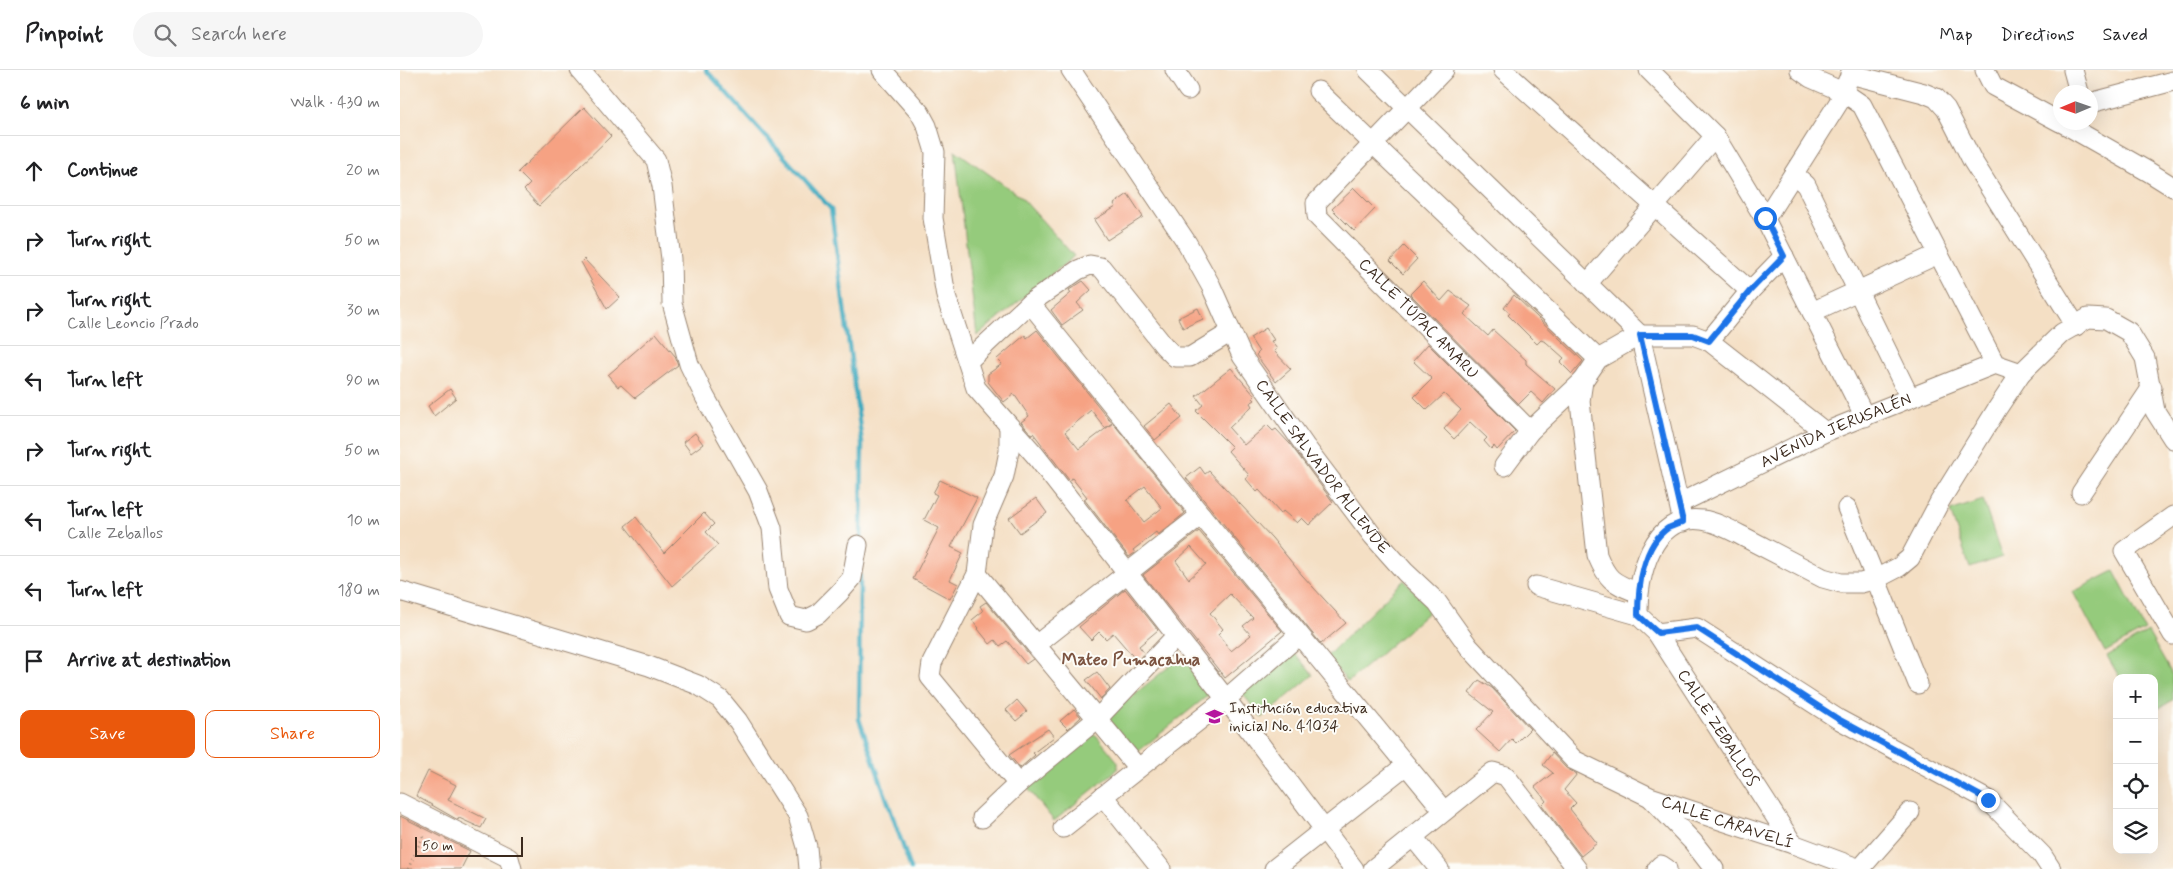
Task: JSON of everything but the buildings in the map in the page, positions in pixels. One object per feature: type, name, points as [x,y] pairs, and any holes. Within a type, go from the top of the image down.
[{"type":"street","points":[[580,70],[656,160],[662,186],[671,259],[672,304],[689,364],[705,397],[758,491],[772,528],[778,589],[789,616],[806,620],[818,614],[839,593],[852,578],[858,545]]},
{"type":"street","points":[[882,70],[920,113],[927,126],[935,152],[934,228],[946,296],[969,360],[976,388],[1010,426],[1128,574],[1226,699],[1354,869]]},
{"type":"street","name":"CALLE SALVADOR ALLENDE","points":[[1071,70],[1187,243],[1211,286],[1242,356],[1310,454],[1386,550],[1405,572],[1438,602],[1469,647],[1574,760],[1650,797]]},
{"type":"street","points":[[1176,70],[1188,90]]},
{"type":"street","points":[[1368,70],[1640,335],[1681,512],[1722,526],[1823,578],[1841,583],[1861,583],[1876,579],[1899,568],[1910,558],[1940,501],[2021,373],[2062,333],[2088,318],[2106,319],[2129,332],[2146,358],[2155,411],[2173,439]]},
{"type":"street","points":[[1373,144],[1444,70]]},
{"type":"street","points":[[1503,70],[1750,291]]},
{"type":"street","points":[[1649,70],[1716,136],[1765,218],[1865,417]]},
{"type":"street","points":[[1800,70],[1811,78],[1843,92],[1862,105],[1995,364],[2021,373]]},
{"type":"street","points":[[1985,70],[1993,86],[2053,118]]},
{"type":"street","points":[[2073,70],[2078,85]]},
{"type":"street","points":[[1765,218],[1839,102],[1851,72],[1924,93],[1936,98],[1946,109],[1972,160],[2076,326]]},
{"type":"street","points":[[2098,101],[2173,81]]},
{"type":"street","points":[[1318,91],[1598,359]]},
{"type":"street","points":[[2086,130],[2173,187]]},
{"type":"street","points":[[1587,284],[1716,136]]},
{"type":"street","name":"CALLE TÚPAC AMARU","points":[[1373,144],[1316,203],[1317,216],[1530,431]]},
{"type":"street","points":[[1794,174],[1806,185],[1910,398]]},
{"type":"street","points":[[1812,312],[1938,254]]},
{"type":"street","points":[[1709,341],[1750,291],[1784,256]]},
{"type":"street","points":[[969,360],[1030,303],[1078,270],[1090,265],[1101,267],[1164,346],[1175,357],[1190,358],[1231,332]]},
{"type":"street","points":[[1030,303],[1444,811]]},
{"type":"street","points":[[1504,466],[1530,431],[1583,381],[1598,359],[1640,335],[1693,335],[1709,341],[1824,432]]},
{"type":"street","name":"AVENIDA JERUSALÉN","points":[[1638,615],[1638,593],[1648,554],[1655,541],[1668,529],[1681,512],[1824,432],[1995,364]]},
{"type":"street","points":[[1583,381],[1580,401],[1597,555],[1605,574],[1610,579],[1638,593]]},
{"type":"street","points":[[2081,493],[2152,387]]},
{"type":"street","points":[[1010,426],[1010,451],[1004,476],[983,525],[976,574],[932,663],[930,677],[1018,784]]},
{"type":"street","points":[[1847,508],[1918,684]]},
{"type":"street","points":[[1036,646],[1201,515]]},
{"type":"street","points":[[2173,516],[2124,551],[2173,635]]},
{"type":"street","points":[[976,574],[1138,768]]},
{"type":"street","points":[[1536,586],[1638,615]]},
{"type":"street","points":[[400,591],[649,666],[698,685],[720,699],[738,721],[798,816],[807,847],[809,869]]},
{"type":"street","name":"CALLE ZEBALLOS","points":[[1638,615],[1658,633],[1793,844]]},
{"type":"street","points":[[1658,633],[1697,628],[1838,719],[1988,800],[2042,855],[2051,869]]},
{"type":"street","points":[[1063,828],[1226,699],[1299,635]]},
{"type":"street","points":[[982,818],[1018,784],[1098,719],[1176,636]]},
{"type":"street","points":[[1274,869],[1406,765]]},
{"type":"street","points":[[1373,869],[1493,772],[1506,776],[1577,869]]},
{"type":"street","points":[[1103,796],[1161,869]]},
{"type":"street","points":[[1650,797],[1693,842],[1714,869]]},
{"type":"street","name":"CALLE CARAVELÍ","points":[[1650,797],[1793,844],[1860,869]]},
{"type":"street","points":[[400,803],[509,858],[512,869]]},
{"type":"street","points":[[1860,869],[1910,812]]},
{"type":"street","points":[[1413,836],[1439,869]]},
{"type":"street","points":[[1657,869],[1661,865],[1667,869]]},
{"type":"path","points":[[408,869],[430,819]]},
{"type":"green space","points":[[955,150],[1021,197],[1074,256],[977,336]]},
{"type":"green space","points":[[1983,500],[2002,557],[1970,568],[1950,511]]},
{"type":"green space","points":[[2114,571],[2145,630],[2105,652],[2073,592]]},
{"type":"green space","points":[[1404,580],[1431,610],[1348,682],[1326,657]]},
{"type":"green space","points":[[2148,632],[2173,676],[2173,700],[2158,709],[2158,674],[2118,674],[2107,656]]},
{"type":"green space","points":[[1288,645],[1313,675],[1262,718],[1237,687]]},
{"type":"green space","points":[[1182,656],[1211,693],[1135,754],[1106,717]]},
{"type":"green space","points":[[1089,735],[1096,735],[1118,762],[1118,769],[1054,821],[1026,786]]},
{"type":"waterway","points":[[706,70],[831,209],[862,443],[861,541]]},
{"type":"waterway","points":[[860,576],[859,719],[911,869]]},
{"type":"place","name":"Institución educativa inicial No. 41034","points":[[1215,717]]},
{"type":"district","name":"Mateo Pumacahua","points":[[1131,660]]},
{"type":"route","points":[[1765,218],[1784,256],[1750,291],[1709,341],[1693,335],[1640,335],[1683,522],[1668,529],[1655,541],[1648,554],[1638,593],[1638,615],[1658,633],[1697,628],[1838,719],[1988,800]]}]
